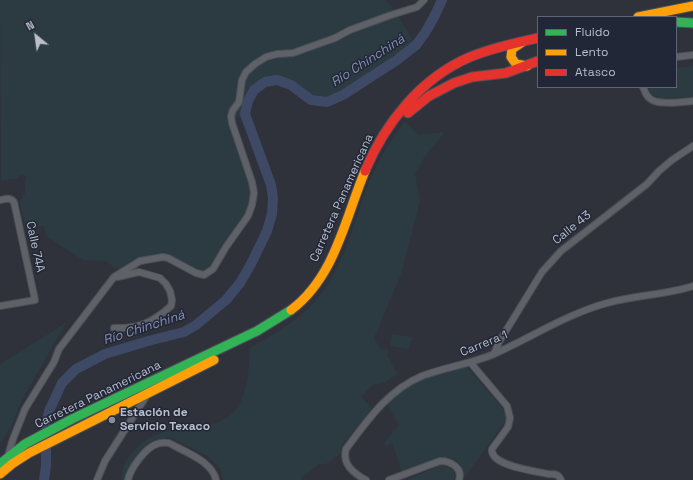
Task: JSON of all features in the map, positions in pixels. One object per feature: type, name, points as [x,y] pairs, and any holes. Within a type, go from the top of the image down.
[{"type":"highway","points":[[643,16],[693,6]]},
{"type":"highway","points":[[677,22],[693,23]]},
{"type":"highway","name":"Carretera Panamericana","points":[[0,464],[28,443],[72,420],[256,331],[293,308],[309,292],[330,260],[341,238],[362,178],[374,152],[384,133],[398,114],[423,88],[441,73],[460,62],[496,48],[537,38]]},
{"type":"highway","points":[[522,42],[513,48],[511,57],[513,62],[517,65],[527,66]]},
{"type":"highway","name":"Carretera Panamericana","points":[[0,474],[12,464],[33,452],[286,322],[307,305],[323,286],[336,263],[347,238],[367,180],[378,155],[402,119],[415,106],[441,89],[456,82],[506,73],[537,61]]},
{"type":"street","points":[[8,457],[13,439],[25,409],[54,362],[59,349],[114,277],[140,261],[163,257],[168,258],[196,273],[204,275],[213,269],[226,247],[248,216],[254,193],[252,182],[231,116],[239,102],[242,80],[246,72],[266,57],[277,54],[293,53],[335,38],[350,30],[417,7],[424,0]]},
{"type":"street","points":[[677,57],[693,55]]},
{"type":"street","points":[[643,88],[650,100],[659,102],[693,101]]},
{"type":"street","name":"Calle 43","points":[[494,354],[499,342],[542,272],[556,256],[577,237],[648,184],[659,171],[672,160],[693,146]]},
{"type":"street","name":"Calle 74A","points":[[0,200],[8,198],[12,199],[14,202],[35,300],[0,306]]},
{"type":"street","points":[[114,277],[139,272],[160,278],[166,284],[172,300],[172,306],[150,322],[126,328],[114,328]]},
{"type":"street","name":"Carrera 1","points":[[366,480],[350,468],[346,462],[344,455],[346,449],[374,411],[409,382],[422,376],[494,354],[595,306],[693,286]]},
{"type":"street","points":[[470,362],[507,406],[510,418],[508,428],[492,449],[492,453],[495,458],[501,462],[522,469],[557,475],[561,480]]},
{"type":"street","points":[[97,480],[105,461],[149,392]]},
{"type":"street","points":[[128,480],[135,465],[150,448],[162,442],[169,443],[207,464],[215,474],[216,480]]},
{"type":"street","points":[[389,480],[440,461],[446,461],[459,470],[459,480]]},
{"type":"shaded area","points":[[0,0],[384,0],[391,5],[416,45],[359,87],[335,100],[327,102],[315,101],[294,87],[280,81],[265,83],[257,87],[249,99],[245,114],[231,121],[255,186],[252,208],[217,269],[211,273],[200,272],[174,258],[169,257],[155,258],[128,267],[114,268],[107,261],[83,260],[46,236],[44,226],[38,226],[37,221],[25,223],[19,201],[22,199],[22,195],[25,194],[25,183],[27,176],[20,175],[18,178],[1,181]]},
{"type":"shaded area","points":[[693,66],[693,97],[662,98],[651,95],[649,88],[677,88],[677,68]]},
{"type":"shaded area","points":[[404,122],[419,135],[445,132],[425,156],[415,174],[420,201],[401,274],[374,338],[380,348],[389,350],[387,355],[397,374],[383,383],[372,385],[361,397],[372,408],[343,443],[341,453],[326,464],[319,464],[302,477],[301,480],[223,480],[220,468],[207,456],[170,437],[156,440],[148,445],[136,459],[125,480],[121,480],[123,467],[132,453],[137,447],[154,435],[168,431],[192,429],[212,425],[229,416],[239,406],[247,382],[250,348],[296,319],[322,294],[346,248],[369,182],[385,151]]},
{"type":"shaded area","points":[[66,323],[21,401],[13,422],[0,444],[0,364]]},
{"type":"shaded area","points":[[392,334],[412,337],[409,349],[390,346]]},
{"type":"shaded area","points":[[466,366],[503,409],[507,418],[464,478],[462,468],[458,462],[447,457],[442,457],[402,472],[392,443],[387,446],[384,443],[399,425],[386,403],[404,389],[423,379]]},
{"type":"shaded area","points":[[441,465],[450,468],[454,472],[454,480],[407,480]]},
{"type":"waterway","name":"Río Chinchiná","points":[[44,480],[46,466],[46,424],[49,411],[62,383],[76,369],[105,354],[184,332],[196,325],[226,300],[240,283],[251,264],[267,231],[272,214],[273,198],[271,185],[245,114],[248,101],[254,90],[265,82],[277,80],[291,85],[311,100],[327,102],[343,95],[397,60],[416,45],[425,33],[442,0]]},
{"type":"traffic: fast","points":[[677,22],[693,23]]},
{"type":"traffic: fast","points":[[0,464],[25,444],[72,419],[257,331],[291,310]]},
{"type":"traffic: slow","points":[[643,16],[693,6]]},
{"type":"traffic: slow","points":[[521,43],[512,49],[511,57],[516,64],[527,66]]},
{"type":"traffic: slow","points":[[291,310],[306,297],[328,264],[337,246],[365,171]]},
{"type":"traffic: slow","points":[[0,474],[29,453],[214,360]]},
{"type":"traffic: jam","points":[[365,171],[373,153],[394,119],[407,104],[436,77],[452,66],[470,57],[504,46],[537,38]]},
{"type":"traffic: jam","points":[[408,113],[429,96],[454,83],[472,77],[506,73],[537,61]]},
{"type":"place","name":"Estación de Servicio Texaco","points":[[112,420]]}]
